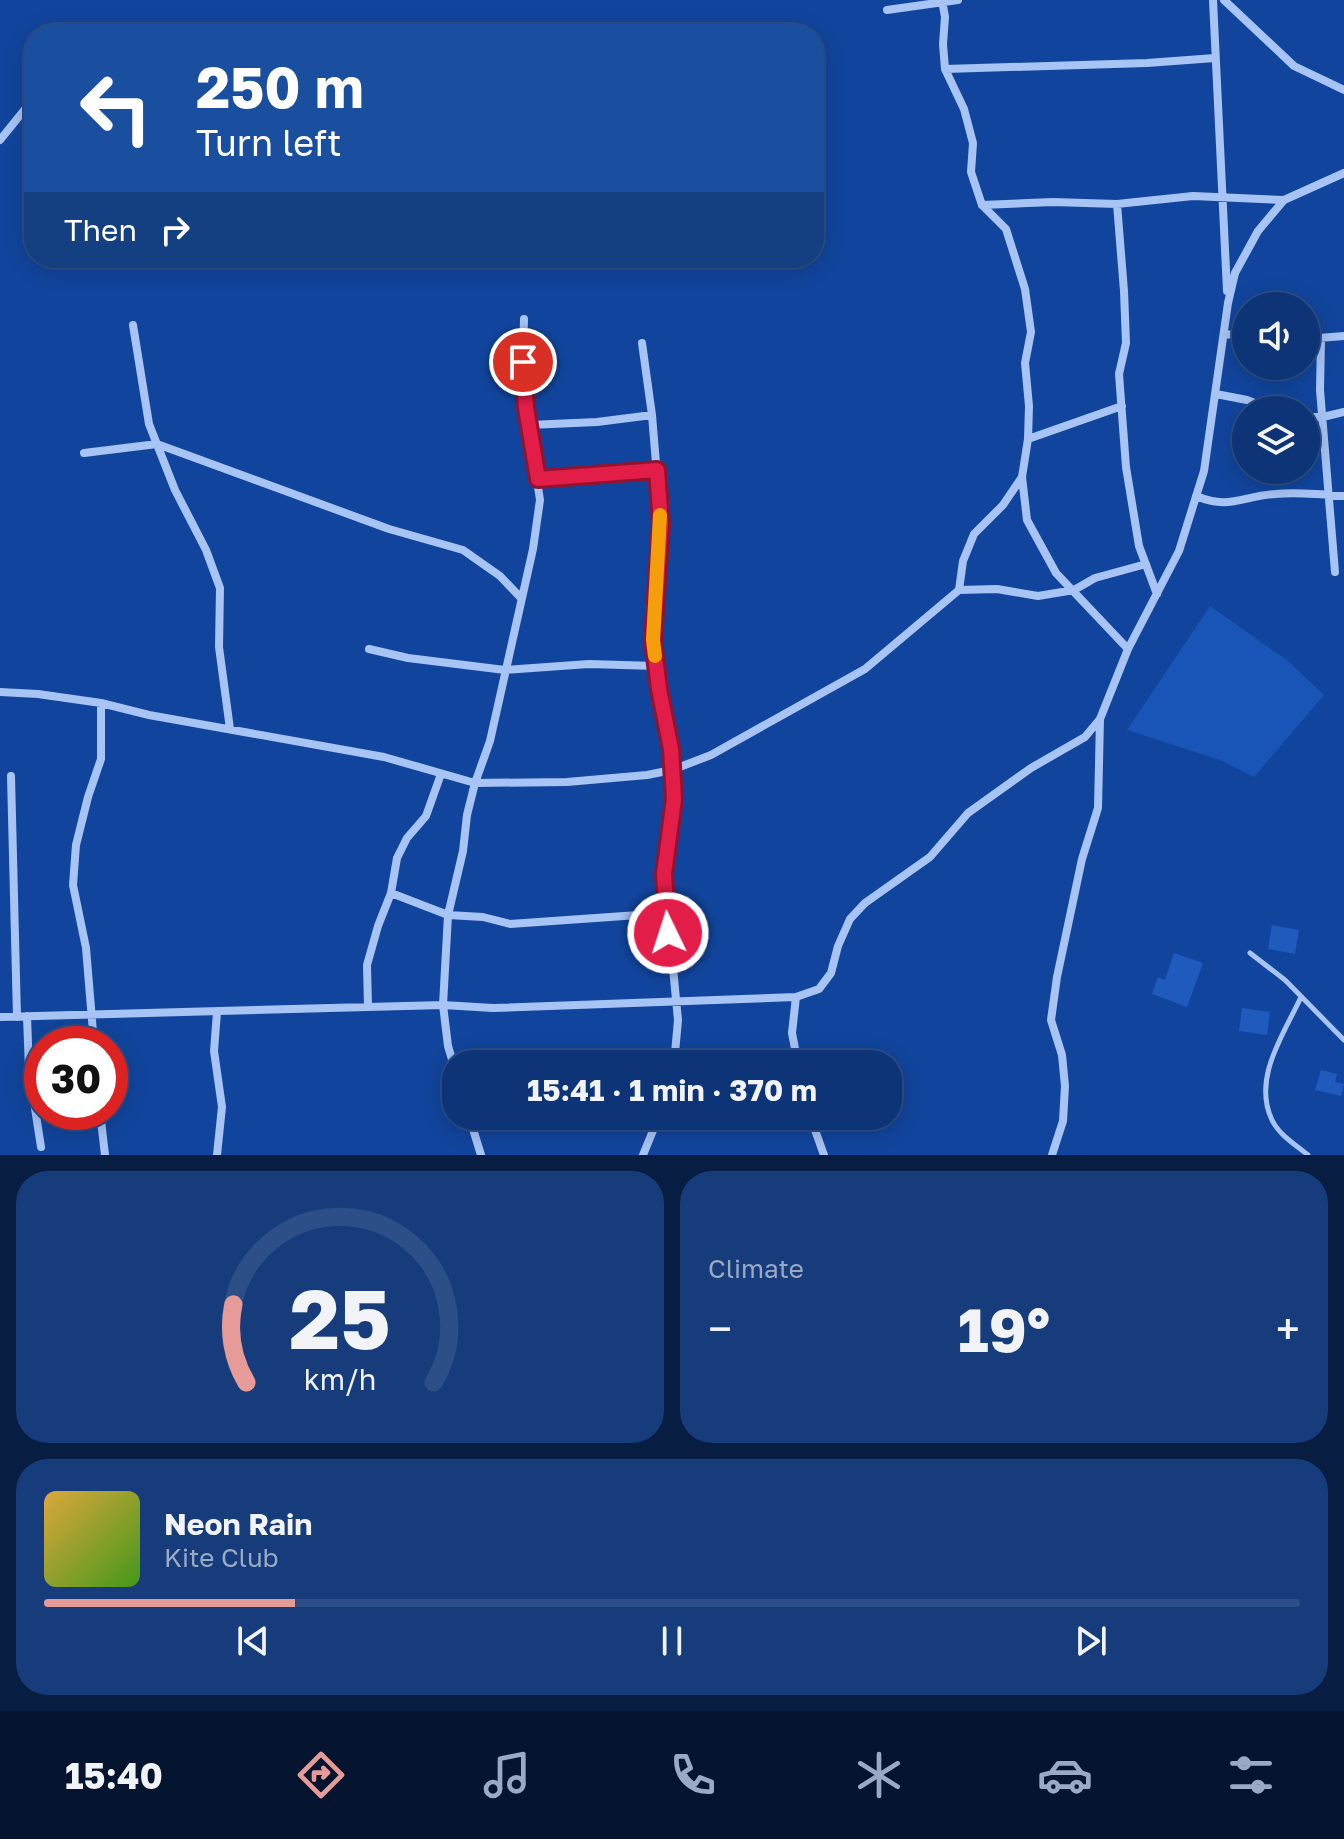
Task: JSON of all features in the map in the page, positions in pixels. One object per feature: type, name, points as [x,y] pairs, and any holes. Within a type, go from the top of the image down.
[{"type":"street","points":[[942,0],[945,69],[964,109],[973,143],[971,172],[982,205],[1006,229],[1025,289],[1031,332],[1025,363],[1029,406],[1022,477],[1027,520],[1056,573],[1128,649]]},
{"type":"street","points":[[887,10],[958,0]]},
{"type":"street","points":[[1213,0],[1228,303]]},
{"type":"street","points":[[1224,0],[1294,66],[1344,90]]},
{"type":"street","points":[[945,69],[1215,58]]},
{"type":"street","points":[[0,140],[24,110]]},
{"type":"street","points":[[0,1017],[443,1005],[493,1008],[796,997],[819,989],[831,973],[850,919],[865,903],[930,857],[968,813],[1031,768],[1085,737],[1100,719],[1128,649],[1179,551],[1204,471],[1235,273],[1258,231],[1284,200],[1344,173]]},
{"type":"street","points":[[982,205],[1053,202],[1117,204],[1193,196],[1284,200]]},
{"type":"street","points":[[1117,204],[1126,343],[1119,374],[1126,467],[1139,546],[1157,594]]},
{"type":"street","points":[[449,1050],[443,1005],[448,915],[475,783],[490,741],[533,549],[540,500],[523,362],[524,319]]},
{"type":"street","points":[[133,325],[149,424],[220,588],[219,647],[230,729]]},
{"type":"street","points":[[1224,334],[1232,335]]},
{"type":"street","points":[[1335,572],[1323,417],[1321,339],[1344,336]]},
{"type":"street","points":[[642,343],[652,415],[661,524],[653,640],[671,749],[674,799],[664,874],[678,1020],[675,1050]]},
{"type":"street","points":[[1216,394],[1232,397]]},
{"type":"street","points":[[1028,439],[1122,406]]},
{"type":"street","points":[[1323,417],[1344,412]]},
{"type":"street","points":[[529,425],[597,422],[652,415]]},
{"type":"street","points":[[84,453],[157,444],[389,529],[463,550],[500,576],[521,598]]},
{"type":"street","points":[[538,479],[657,470]]},
{"type":"street","points":[[959,590],[963,561],[974,534],[1003,505],[1022,477]]},
{"type":"street","points":[[1196,496],[1234,503],[1273,494],[1344,496]]},
{"type":"street","points":[[0,692],[101,703],[149,715],[384,757],[475,783],[567,782],[672,770],[711,755],[865,669],[959,590],[997,589],[1038,596],[1074,590],[1095,578],[1146,564]]},
{"type":"street","points":[[369,649],[408,658],[505,670],[589,664],[656,666]]},
{"type":"street","points":[[93,1026],[86,948],[73,885],[76,845],[101,759],[101,703]]},
{"type":"street","points":[[1052,1155],[1063,1121],[1065,1086],[1062,1055],[1051,1020],[1082,859],[1098,808],[1100,719]]},
{"type":"street","points":[[368,1007],[367,965],[391,893],[397,858],[407,838],[426,816],[441,774]]},
{"type":"street","points":[[11,776],[22,1016],[41,1147]]},
{"type":"street","points":[[391,893],[448,915],[483,917],[510,924],[667,913]]},
{"type":"street","points":[[795,1050],[792,1033],[796,997]]},
{"type":"street","points":[[217,1012],[214,1051],[222,1107],[217,1155]]},
{"type":"street","points":[[102,1130],[105,1155]]},
{"type":"street","points":[[473,1130],[481,1155]]},
{"type":"street","points":[[643,1155],[653,1130]]},
{"type":"street","points":[[815,1130],[824,1155]]},
{"type":"lane","points":[[1250,953],[1276,973],[1344,1040]]},
{"type":"lane","points":[[1301,997],[1268,1067],[1265,1083],[1272,1120],[1308,1155]]},
{"type":"shaded area","points":[[1210,606],[1288,661],[1324,695],[1254,777],[1220,760],[1127,730]]},
{"type":"building","points":[[1272,925],[1299,930],[1295,954],[1268,949]]},
{"type":"building","points":[[1174,953],[1203,963],[1187,1007],[1152,994],[1158,977],[1165,980]]},
{"type":"building","points":[[1242,1008],[1270,1012],[1267,1035],[1239,1031]]},
{"type":"building","points":[[1321,1070],[1337,1074],[1335,1082],[1344,1084],[1341,1096],[1315,1090]]},
{"type":"slow traffic","points":[[655,656],[653,640],[660,515]]},
{"type":"route","points":[[523,362],[526,408],[538,479],[657,470],[661,524],[653,640],[671,749],[674,799],[664,874],[668,933]]}]
